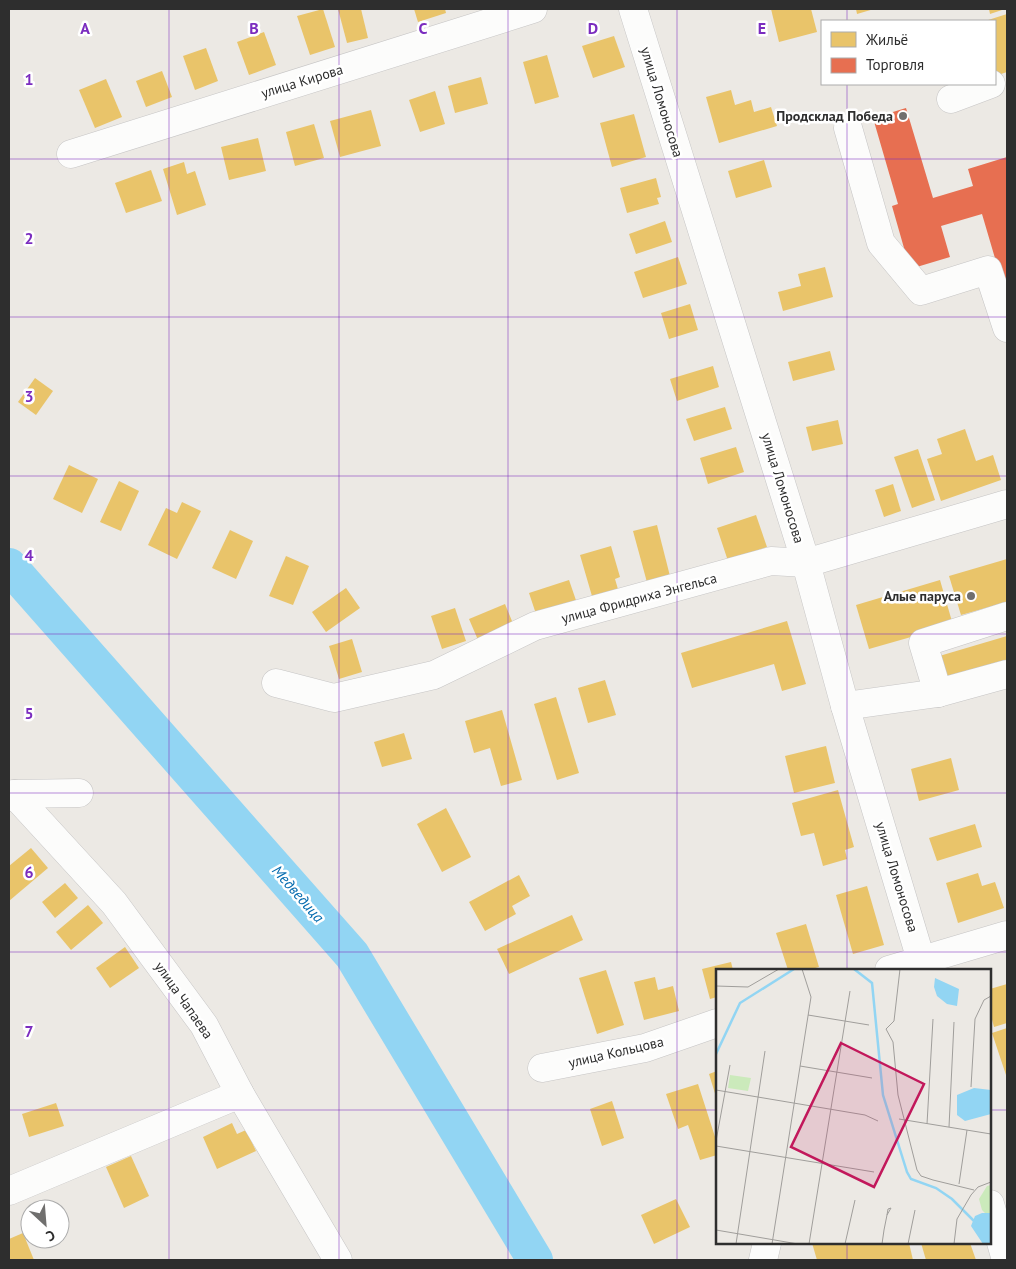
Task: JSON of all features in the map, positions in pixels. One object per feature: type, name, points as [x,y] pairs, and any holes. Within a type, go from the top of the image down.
[{"type":"street","name":"улица Кирова","points":[[71,154],[533,9]]},
{"type":"street","name":"улица Ломоносова","points":[[633,9],[806,563],[845,706],[923,965]]},
{"type":"street","points":[[951,98],[988,85]]},
{"type":"street","points":[[848,128],[881,243],[921,291],[988,270],[1007,328]]},
{"type":"street","name":"улица Фридриха Энгельса","points":[[276,683],[334,698],[434,674],[535,626],[771,561],[806,563],[1007,504]]},
{"type":"street","points":[[938,693],[923,642],[1007,616]]},
{"type":"street","points":[[845,706],[938,693],[1007,674]]},
{"type":"street","points":[[10,795],[79,794]]},
{"type":"street","name":"улица Чапаева","points":[[10,795],[114,903],[204,1025],[240,1094],[338,1260]]},
{"type":"street","points":[[896,969],[923,965],[1007,935]]},
{"type":"street","name":"улица Кольцова","points":[[542,1068],[645,1048],[716,1023]]},
{"type":"street","points":[[9,1191],[240,1094]]},
{"type":"street","points":[[991,1208],[1006,1260]]},
{"type":"street","points":[[763,1260],[767,1244]]},
{"type":"building: Жильё","points":[[323,9],[335,47],[310,55],[297,16]]},
{"type":"building: Жильё","points":[[338,9],[361,9],[368,38],[347,43]]},
{"type":"building: Жильё","points":[[414,9],[445,9],[446,13],[418,22]]},
{"type":"building: Жильё","points":[[771,9],[811,9],[817,32],[779,42]]},
{"type":"building: Жильё","points":[[856,9],[874,9],[857,14]]},
{"type":"building: Жильё","points":[[989,9],[1005,9],[990,14]]},
{"type":"building: Жильё","points":[[1007,14],[1007,72],[996,76],[996,20],[988,20]]},
{"type":"building: Жильё","points":[[264,32],[276,65],[249,75],[237,42]]},
{"type":"building: Жильё","points":[[614,36],[625,67],[593,78],[582,46]]},
{"type":"building: Жильё","points":[[206,48],[218,81],[195,90],[183,56]]},
{"type":"building: Жильё","points":[[547,55],[559,97],[535,104],[523,62]]},
{"type":"building: Жильё","points":[[162,71],[172,97],[146,107],[136,81]]},
{"type":"building: Жильё","points":[[481,77],[488,104],[455,113],[448,86]]},
{"type":"building: Жильё","points":[[106,79],[122,117],[95,128],[79,90]]},
{"type":"building: Жильё","points":[[731,90],[735,105],[751,100],[754,112],[771,107],[777,126],[719,143],[706,97]]},
{"type":"building: Жильё","points":[[435,91],[445,124],[420,132],[409,100]]},
{"type":"building: Жильё","points":[[371,110],[381,146],[340,157],[330,121]]},
{"type":"building: Жильё","points":[[634,114],[646,157],[612,167],[600,123]]},
{"type":"building: Жильё","points":[[314,124],[324,158],[295,166],[286,132]]},
{"type":"building: Жильё","points":[[258,138],[266,171],[229,180],[221,147]]},
{"type":"building: Жильё","points":[[764,160],[772,187],[736,198],[728,171]]},
{"type":"building: Жильё","points":[[184,162],[187,174],[195,171],[206,205],[177,215],[163,169]]},
{"type":"building: Жильё","points":[[151,170],[162,201],[126,213],[115,183]]},
{"type":"building: Жильё","points":[[656,178],[661,197],[657,198],[659,204],[627,213],[620,188]]},
{"type":"building: Жильё","points":[[665,221],[672,242],[636,254],[629,234]]},
{"type":"building: Жильё","points":[[678,257],[687,284],[643,298],[634,272]]},
{"type":"building: Жильё","points":[[825,267],[833,297],[783,311],[778,292],[801,286],[798,274]]},
{"type":"building: Жильё","points":[[690,304],[698,330],[669,339],[661,313]]},
{"type":"building: Жильё","points":[[830,351],[835,370],[793,381],[788,362]]},
{"type":"building: Жильё","points":[[713,366],[719,387],[677,401],[670,379]]},
{"type":"building: Жильё","points":[[35,378],[53,391],[36,415],[18,402]]},
{"type":"building: Жильё","points":[[725,407],[732,429],[694,441],[686,419]]},
{"type":"building: Жильё","points":[[838,420],[843,444],[812,451],[806,427]]},
{"type":"building: Жильё","points":[[965,429],[976,461],[993,455],[1001,480],[941,501],[927,459],[942,454],[937,439]]},
{"type":"building: Жильё","points":[[736,447],[744,472],[708,484],[700,458]]},
{"type":"building: Жильё","points":[[918,449],[935,500],[912,508],[894,457]]},
{"type":"building: Жильё","points":[[69,465],[98,479],[82,513],[53,499]]},
{"type":"building: Жильё","points":[[119,481],[139,491],[121,531],[100,522]]},
{"type":"building: Жильё","points":[[893,484],[901,511],[884,517],[875,490]]},
{"type":"building: Жильё","points":[[182,502],[201,511],[177,559],[148,545],[166,508],[177,513]]},
{"type":"building: Жильё","points":[[756,515],[767,547],[728,561],[717,528]]},
{"type":"building: Жильё","points":[[657,525],[671,580],[648,586],[633,531]]},
{"type":"building: Жильё","points":[[230,530],[253,541],[236,579],[212,568]]},
{"type":"building: Жильё","points":[[611,546],[620,577],[615,579],[620,596],[594,603],[580,555]]},
{"type":"building: Жильё","points":[[286,556],[309,566],[293,605],[269,596]]},
{"type":"building: Жильё","points":[[1007,559],[1007,602],[961,615],[949,576]]},
{"type":"building: Жильё","points":[[569,580],[579,609],[539,623],[529,593]]},
{"type":"building: Жильё","points":[[940,580],[953,625],[869,649],[856,605]]},
{"type":"building: Жильё","points":[[346,588],[360,608],[326,632],[312,612]]},
{"type":"building: Жильё","points":[[505,604],[514,626],[478,640],[469,619]]},
{"type":"building: Жильё","points":[[455,608],[466,641],[442,649],[431,616]]},
{"type":"building: Жильё","points":[[787,621],[806,684],[782,691],[774,664],[692,688],[681,653]]},
{"type":"building: Жильё","points":[[1007,636],[1007,677],[947,694],[936,657]]},
{"type":"building: Жильё","points":[[352,639],[362,672],[339,679],[329,646]]},
{"type":"building: Жильё","points":[[605,680],[616,715],[588,723],[578,688]]},
{"type":"building: Жильё","points":[[556,697],[579,773],[557,780],[534,704]]},
{"type":"building: Жильё","points":[[502,710],[522,780],[501,786],[490,748],[474,753],[465,721]]},
{"type":"building: Жильё","points":[[404,733],[412,759],[382,767],[374,742]]},
{"type":"building: Жильё","points":[[826,746],[835,783],[794,793],[785,756]]},
{"type":"building: Жильё","points":[[951,758],[959,790],[919,801],[911,769]]},
{"type":"building: Жильё","points":[[838,790],[854,847],[845,850],[847,859],[823,866],[814,833],[801,836],[792,803]]},
{"type":"building: Жильё","points":[[446,808],[471,857],[442,872],[417,824]]},
{"type":"building: Жильё","points":[[975,824],[982,847],[937,861],[929,838]]},
{"type":"building: Жильё","points":[[31,848],[48,868],[9,901],[9,866]]},
{"type":"building: Жильё","points":[[978,873],[982,886],[995,882],[1004,908],[958,923],[946,883]]},
{"type":"building: Жильё","points":[[519,875],[530,896],[512,906],[516,914],[485,931],[469,902]]},
{"type":"building: Жильё","points":[[65,883],[78,898],[55,918],[42,902]]},
{"type":"building: Жильё","points":[[867,886],[884,945],[853,954],[836,895]]},
{"type":"building: Жильё","points":[[88,905],[103,923],[71,950],[56,932]]},
{"type":"building: Жильё","points":[[572,915],[583,940],[509,974],[497,949]]},
{"type":"building: Жильё","points":[[806,924],[819,967],[812,969],[788,969],[776,933]]},
{"type":"building: Жильё","points":[[125,947],[139,968],[110,988],[96,968]]},
{"type":"building: Жильё","points":[[731,962],[733,969],[716,969],[716,997],[710,999],[702,969]]},
{"type":"building: Жильё","points":[[606,970],[624,1025],[597,1034],[579,978]]},
{"type":"building: Жильё","points":[[655,977],[658,990],[673,986],[679,1011],[644,1020],[634,982]]},
{"type":"building: Жильё","points":[[1007,984],[1007,1023],[994,1027],[991,1016],[991,989]]},
{"type":"building: Жильё","points":[[1007,1028],[1007,1078],[992,1033]]},
{"type":"building: Жильё","points":[[716,1071],[716,1097],[709,1074]]},
{"type":"building: Жильё","points":[[698,1084],[716,1140],[716,1155],[700,1160],[688,1125],[678,1129],[666,1094]]},
{"type":"building: Жильё","points":[[612,1101],[624,1138],[602,1146],[590,1109]]},
{"type":"building: Жильё","points":[[56,1103],[64,1126],[29,1137],[22,1114]]},
{"type":"building: Жильё","points":[[232,1123],[237,1134],[246,1130],[256,1151],[217,1169],[203,1137]]},
{"type":"building: Жильё","points":[[131,1156],[149,1196],[124,1208],[106,1167]]},
{"type":"building: Жильё","points":[[676,1199],[690,1227],[654,1244],[641,1215]]},
{"type":"building: Жильё","points":[[20,1234],[20,1249],[30,1249],[34,1260],[9,1260],[9,1239]]},
{"type":"building: Жильё","points":[[812,1244],[909,1244],[913,1260],[817,1260]]},
{"type":"building: Жильё","points":[[921,1244],[970,1244],[976,1260],[926,1260]]},
{"type":"building: Торговля","points":[[906,108],[933,198],[973,186],[968,169],[1007,157],[1007,299],[982,214],[941,226],[950,257],[910,269],[892,206],[898,204],[873,118]]},
{"type":"waterway","name":"Медведица","points":[[9,566],[352,955],[535,1260]]},
{"type":"place","name":"Продсклад Победа","points":[[903,116]]},
{"type":"place","name":"Алые паруса","points":[[971,596]]}]
